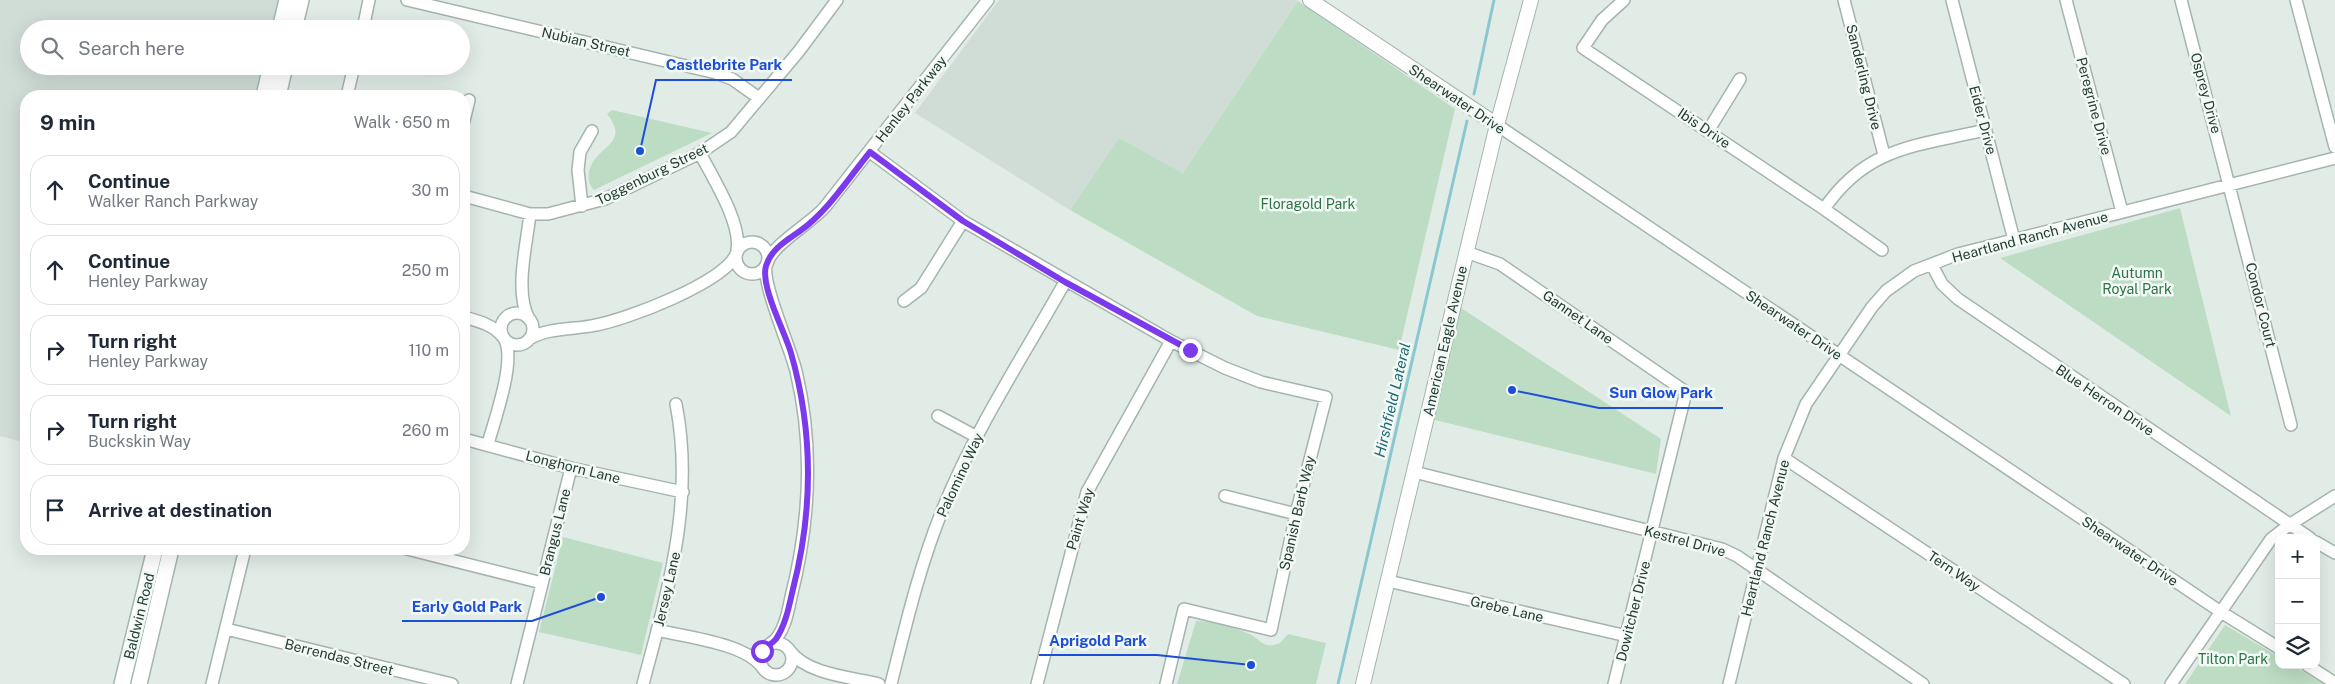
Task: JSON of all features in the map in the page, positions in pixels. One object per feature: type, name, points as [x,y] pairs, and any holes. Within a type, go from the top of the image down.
[{"type":"main road","points":[[282,20],[287,0]]},
{"type":"main road","points":[[296,20],[301,0]]},
{"type":"main road","points":[[265,90],[269,75]]},
{"type":"main road","points":[[279,90],[283,75]]},
{"type":"main road","name":"Baldwin Road","points":[[122,684],[154,555]]},
{"type":"main road","name":"Baldwin Road","points":[[139,684],[170,555]]},
{"type":"street","points":[[365,20],[369,0]]},
{"type":"street","name":"Nubian Street","points":[[407,0],[716,73],[732,79],[759,98]]},
{"type":"street","name":"Toggenburg Street","points":[[470,198],[530,214],[548,214],[605,199],[700,153],[731,132],[799,51],[836,0]]},
{"type":"street","name":"Henley Parkway","points":[[767,263],[772,254],[818,215],[870,152],[988,0]]},
{"type":"street","name":"Shearwater Drive","points":[[1310,0],[2221,612],[2275,646]]},
{"type":"street","name":"American Eagle Avenue","points":[[1363,684],[1466,252],[1531,0]]},
{"type":"street","name":"Ibis Drive","points":[[1624,0],[1602,20],[1583,48],[1824,209],[1882,250]]},
{"type":"street","name":"Sanderling Drive","points":[[1844,0],[1884,155]]},
{"type":"street","name":"Eider Drive","points":[[1952,0],[2014,240]]},
{"type":"street","name":"Peregrine Drive","points":[[2066,0],[2122,212]]},
{"type":"street","name":"Osprey Drive","points":[[2181,0],[2230,185]]},
{"type":"street","points":[[2296,0],[2335,147]]},
{"type":"street","points":[[348,90],[352,75]]},
{"type":"street","points":[[1708,132],[1740,79]]},
{"type":"street","points":[[1824,209],[1838,189],[1851,176],[1884,155],[1986,130]]},
{"type":"street","points":[[582,206],[578,170],[580,152],[592,131]]},
{"type":"street","points":[[870,152],[963,221],[1065,282],[1171,341]]},
{"type":"street","points":[[700,153],[734,222],[738,240],[736,263],[748,274]]},
{"type":"street","name":"Heartland Ranch Avenue","points":[[1730,684],[1784,458],[1806,404],[1838,355],[1872,307],[1886,291],[1914,271],[1958,254],[2335,158]]},
{"type":"street","name":"Condor Court","points":[[2230,185],[2291,425]]},
{"type":"street","points":[[507,368],[517,350],[527,341],[532,330],[530,319],[524,306],[522,289],[530,214]]},
{"type":"street","points":[[904,301],[921,288],[963,221]]},
{"type":"street","points":[[734,222],[767,252],[765,275],[795,370],[805,424],[808,462],[807,504],[802,549],[785,621],[776,639],[760,655],[768,684]]},
{"type":"street","name":"Henley Parkway","points":[[755,242],[770,244],[789,239]]},
{"type":"street","points":[[718,275],[730,264],[744,243],[755,242]]},
{"type":"street","name":"Gannet Lane","points":[[1466,252],[1500,264],[1686,392]]},
{"type":"street","points":[[748,274],[760,272],[767,263]]},
{"type":"street","name":"Blue Herron Drive","points":[[1932,265],[1942,284],[1958,299],[2304,534]]},
{"type":"street","points":[[470,319],[494,329],[511,344],[527,341],[555,330],[597,325],[625,318],[718,275],[733,271],[758,278],[770,295]]},
{"type":"street","name":"Palomino Way","points":[[891,684],[917,580],[945,504],[977,437],[1065,282]]},
{"type":"street","points":[[488,444],[507,368],[508,348],[503,338],[502,323],[515,307],[522,289]]},
{"type":"street","points":[[479,321],[497,320],[508,315],[522,314],[555,330]]},
{"type":"street","name":"Spanish Barb Way","points":[[1166,684],[1184,609],[1271,630],[1296,514],[1326,397],[1261,382],[1225,368],[1171,341]]},
{"type":"street","name":"Paint Way","points":[[1037,684],[1087,492],[1171,341]]},
{"type":"street","name":"Dowitcher Drive","points":[[1614,684],[1686,392]]},
{"type":"street","name":"Jersey Lane","points":[[643,684],[676,550],[683,492],[682,436],[676,404]]},
{"type":"street","points":[[938,416],[977,437]]},
{"type":"street","name":"Longhorn Lane","points":[[470,440],[571,468],[683,492]]},
{"type":"street","name":"Tern Way","points":[[1784,458],[2124,684]]},
{"type":"street","name":"Brangus Lane","points":[[517,684],[571,468]]},
{"type":"street","name":"Kestrel Drive","points":[[1414,472],[1722,549],[1737,556],[1756,571],[1923,684]]},
{"type":"street","points":[[1225,496],[1296,514]]},
{"type":"street","points":[[2171,684],[2271,540],[2289,525],[2335,496]]},
{"type":"street","points":[[2320,544],[2335,553]]},
{"type":"street","points":[[212,684],[244,555]]},
{"type":"street","points":[[431,555],[542,583]]},
{"type":"street","name":"Grebe Lane","points":[[1388,581],[1627,636]]},
{"type":"street","points":[[774,684],[791,664],[789,649],[785,640],[785,621]]},
{"type":"street","name":"Berrendas Street","points":[[226,629],[452,684]]},
{"type":"street","points":[[657,630],[736,649],[754,658],[763,668],[776,675],[796,668],[816,668]]},
{"type":"street","points":[[736,649],[758,648],[780,643],[800,660],[816,668],[879,684]]},
{"type":"street","points":[[2313,669],[2335,683]]},
{"type":"shaded area","points":[[0,0],[283,0],[279,20],[20,20],[20,75],[267,75],[264,90],[20,90],[20,441],[0,436]]},
{"type":"shaded area","points":[[999,0],[1298,1],[1183,173],[1119,138],[1070,210],[915,113]]},
{"type":"green space","name":"Floragold Park","points":[[1298,1],[1455,109],[1399,350],[1257,316],[1070,210],[1119,138],[1183,173]]},
{"type":"green space","points":[[612,110],[712,133],[594,190],[589,182],[589,172],[597,156],[614,139],[614,124],[607,114]]},
{"type":"green space","name":"Autumn Royal Park","points":[[2180,208],[2231,416],[2000,258]]},
{"type":"green space","points":[[1458,306],[1661,439],[1656,474],[1431,419]]},
{"type":"green space","points":[[563,537],[663,563],[641,655],[539,632]]},
{"type":"green space","points":[[1196,621],[1216,623],[1237,629],[1254,636],[1266,645],[1280,643],[1288,634],[1326,643],[1316,684],[1177,684]]},
{"type":"green space","name":"Tilton Park","points":[[2225,625],[2275,655],[2275,669],[2299,669],[2324,684],[2185,684]]},
{"type":"waterway","points":[[1474,94],[1494,0]]},
{"type":"waterway","name":"Hirshfield Lateral","points":[[1338,684],[1467,121]]},
{"type":"place","name":"Castlebrite Park","points":[[640,151]]},
{"type":"place","name":"Sun Glow Park","points":[[1512,390]]},
{"type":"place","name":"Early Gold Park","points":[[601,597]]},
{"type":"place","name":"Aprigold Park","points":[[1251,665]]},
{"type":"route","points":[[762,651],[776,639],[785,621],[802,549],[808,481],[803,406],[791,354],[770,295],[765,269],[769,257],[818,215],[870,152],[963,221],[1065,282],[1190,350]]}]
